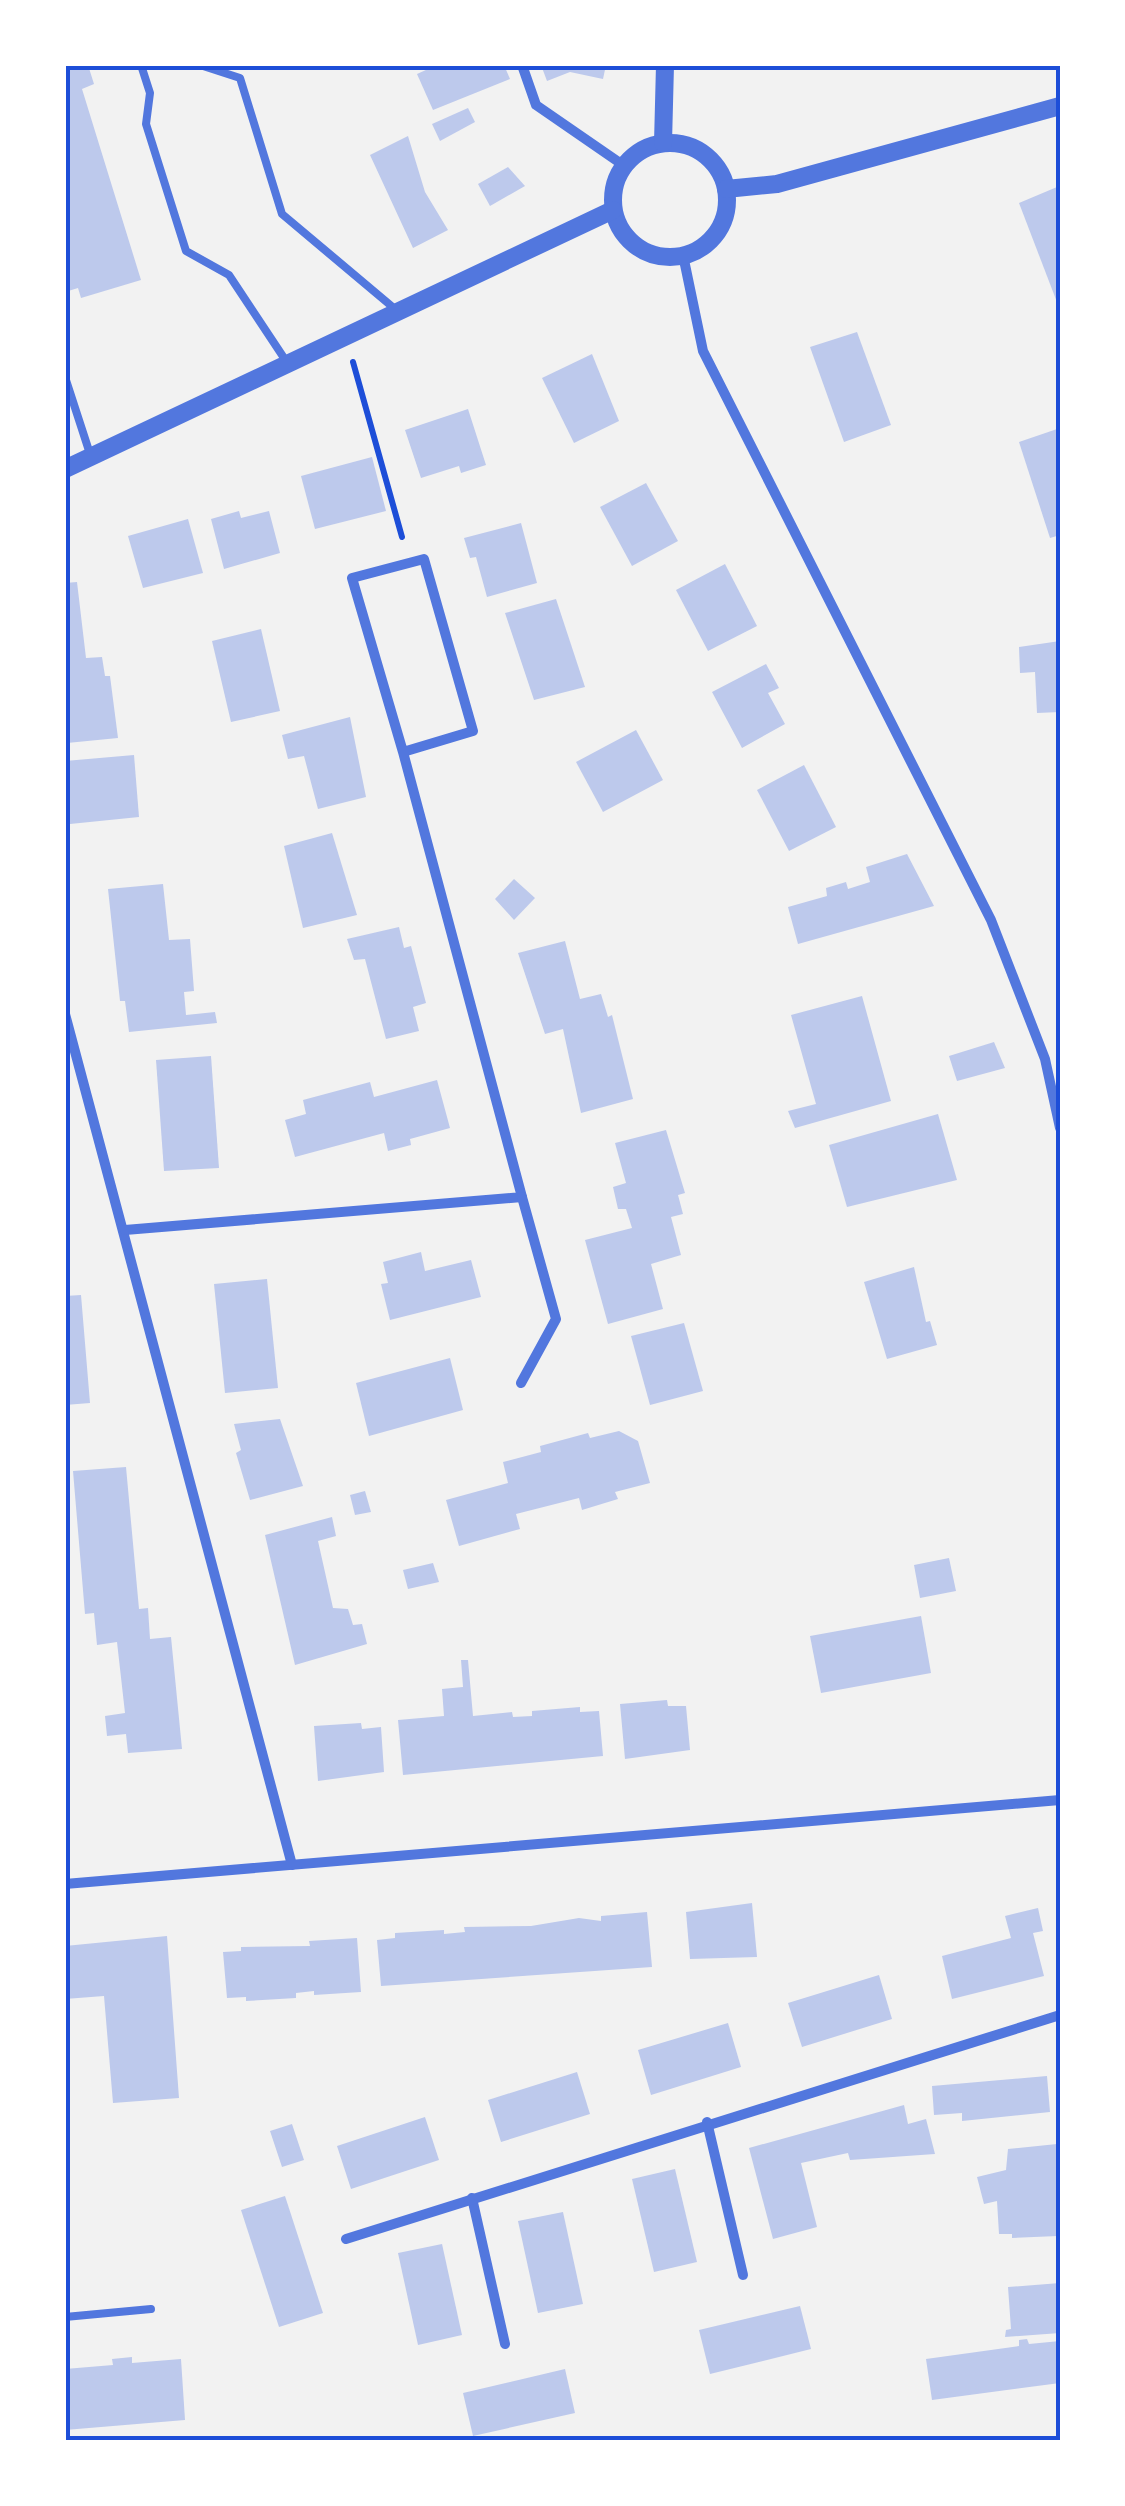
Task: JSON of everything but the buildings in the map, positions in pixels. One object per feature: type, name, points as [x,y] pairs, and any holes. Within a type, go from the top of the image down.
[{"type":"street","points":[[522,65],[536,105],[622,165]]},
{"type":"street","points":[[663,143],[665,65]]},
{"type":"street","points":[[726,188],[776,184],[1060,106]]},
{"type":"street","points":[[663,143],[696,149],[710,159],[726,188],[727,203],[718,231],[684,256],[660,257],[638,248],[622,232],[613,210],[613,187],[622,165],[640,150],[663,143]]},
{"type":"street","points":[[65,469],[613,210]]},
{"type":"street","points":[[684,256],[704,351],[991,920],[1045,1059],[1060,1128]]},
{"type":"street","points":[[403,752],[473,731],[424,559],[352,578],[556,1318],[521,1384]]},
{"type":"street","points":[[65,1014],[292,1865]]},
{"type":"street","points":[[125,1230],[522,1197]]},
{"type":"street","points":[[65,1884],[1060,1800]]},
{"type":"street","points":[[346,2239],[707,2122],[1060,2015]]},
{"type":"street","points":[[707,2122],[743,2274]]},
{"type":"street","points":[[472,2198],[505,2344]]},
{"type":"lane","points":[[141,65],[150,93],[146,124],[186,251],[229,274],[288,364]]},
{"type":"lane","points":[[200,65],[240,78],[282,214],[398,312]]},
{"type":"lane","points":[[65,377],[91,457]]},
{"type":"lane","points":[[65,2316],[151,2309]]},
{"type":"path","points":[[342,339],[359,372],[408,563]]}]
